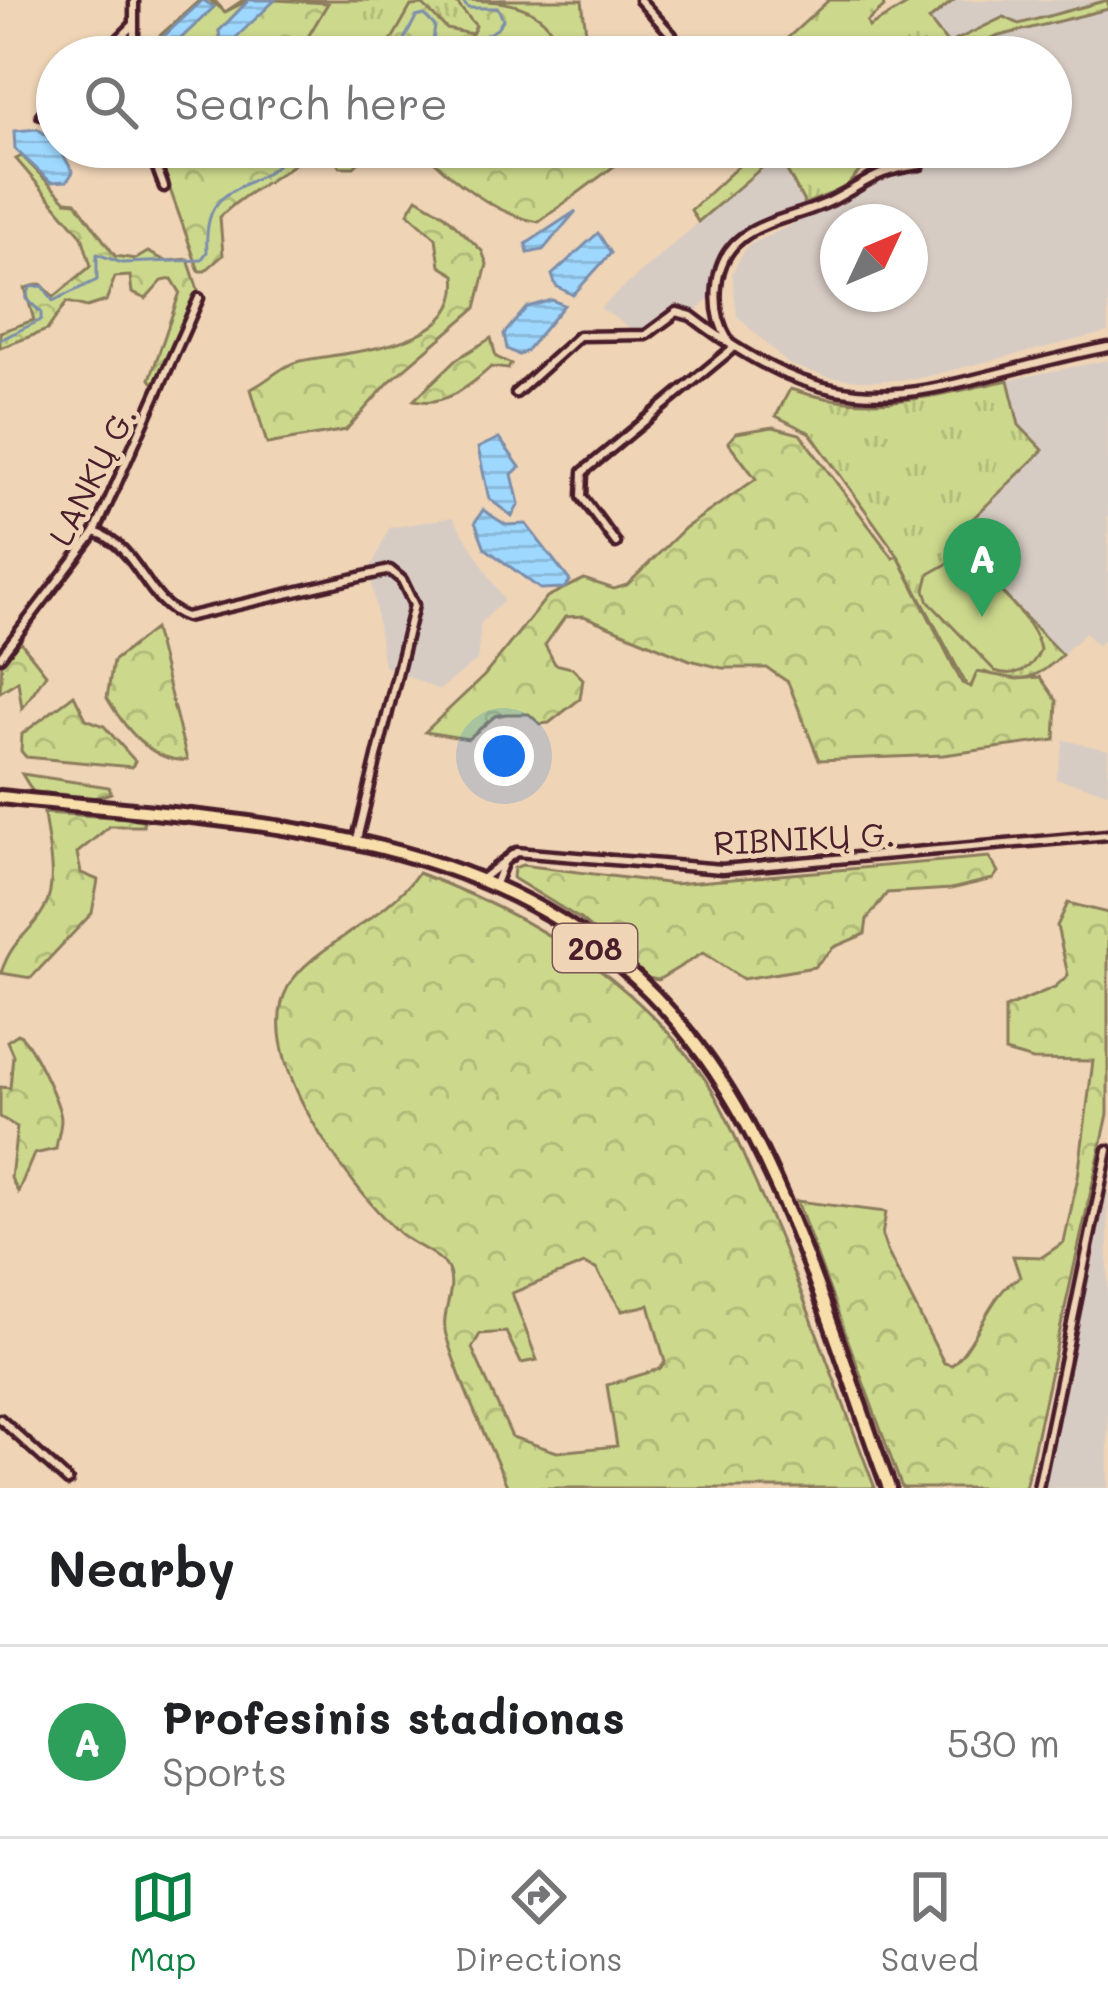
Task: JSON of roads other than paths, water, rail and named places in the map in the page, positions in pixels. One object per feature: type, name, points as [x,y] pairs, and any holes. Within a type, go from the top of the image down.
[{"type":"highway","name":"208","points":[[0,797],[357,839],[489,881],[565,926],[622,971],[676,1025],[722,1082],[778,1194],[889,1488]]},
{"type":"street","points":[[133,36],[134,0]]},
{"type":"street","points":[[640,0],[672,36]]},
{"type":"street","points":[[122,36],[133,25]]},
{"type":"street","points":[[157,168],[164,187]]},
{"type":"street","points":[[733,348],[723,332],[716,295],[724,255],[739,238],[834,200],[874,172],[900,168]]},
{"type":"street","name":"LANKŲ G.","points":[[0,657],[95,532],[199,298]]},
{"type":"street","points":[[516,393],[579,337],[646,335],[676,312],[691,316],[782,377],[817,388],[879,396],[920,392],[1108,347]]},
{"type":"street","points":[[616,543],[582,497],[583,472],[733,348]]},
{"type":"street","points":[[95,532],[124,547],[168,607],[186,617],[390,570],[403,580],[414,605],[357,839]]},
{"type":"street","name":"RIBNIKŲ G.","points":[[505,858],[524,852],[745,868],[1108,835]]},
{"type":"street","points":[[489,881],[505,858]]},
{"type":"street","points":[[489,881],[505,858]]},
{"type":"street","points":[[1038,1488],[1108,1150]]},
{"type":"street","points":[[0,1420],[68,1481]]},
{"type":"water","points":[[203,0],[214,7],[183,36],[164,36]]},
{"type":"water","points":[[249,0],[275,0],[238,36],[220,36],[219,31]]},
{"type":"water","points":[[36,129],[36,168],[71,168],[67,181],[51,182],[15,149],[14,131]]},
{"type":"water","points":[[576,211],[543,250],[528,253],[526,244]]},
{"type":"water","points":[[598,233],[611,253],[573,295],[556,286],[552,275]]},
{"type":"water","points":[[552,300],[564,305],[526,351],[519,355],[507,349],[504,334],[527,307]]},
{"type":"water","points":[[499,438],[520,467],[512,474],[519,504],[512,516],[489,499],[478,448]]},
{"type":"water","points":[[483,510],[506,525],[526,524],[570,581],[564,588],[540,589],[485,548],[475,522]]},
{"type":"waterway","points":[[461,0],[468,8],[498,8],[503,20],[484,36]]},
{"type":"waterway","points":[[406,36],[416,17],[424,15],[435,26],[434,36]]},
{"type":"waterway","points":[[0,340],[41,320],[41,312],[26,299],[30,287],[43,286],[53,301],[97,280],[97,254],[122,263],[201,260],[218,202],[274,168]]},
{"type":"place","name":"Profesinis stadionas","points":[[982,617]]}]
